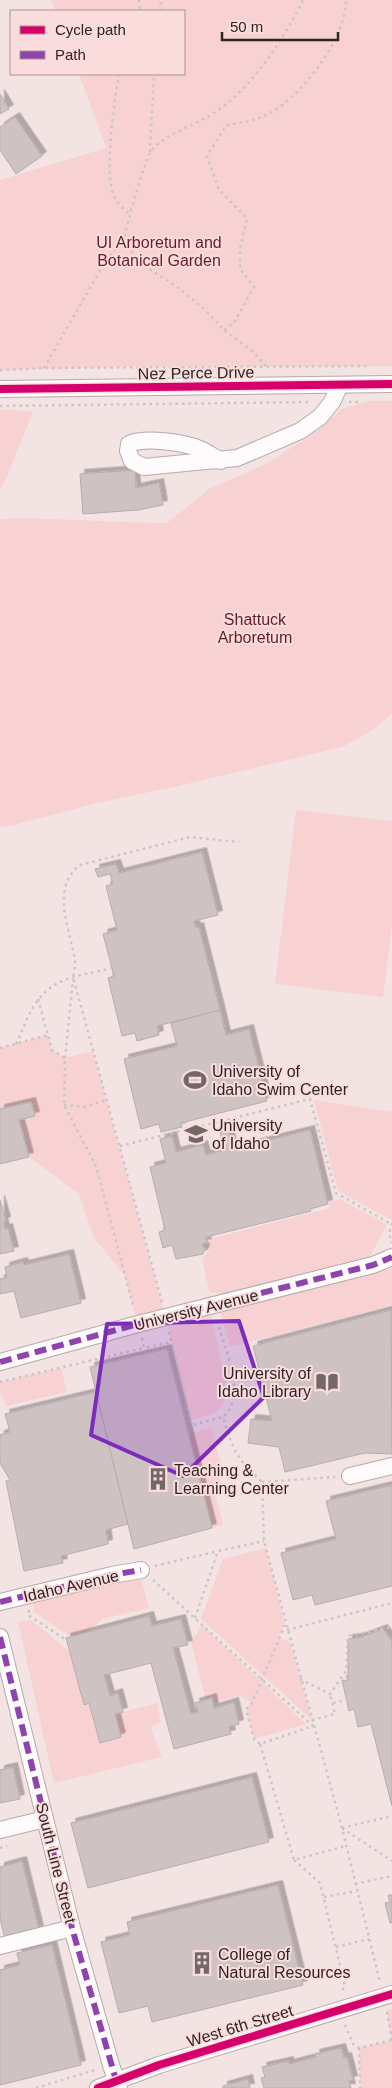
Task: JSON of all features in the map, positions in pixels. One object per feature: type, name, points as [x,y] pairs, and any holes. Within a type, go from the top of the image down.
[{"type":"street","points":[[220,461],[199,449],[180,444],[139,440],[129,444],[128,451],[132,462],[144,467],[220,461],[237,458],[300,431],[320,417],[332,402],[340,384]]},
{"type":"street","name":"Nez Perce Drive","points":[[0,389],[392,384]]},
{"type":"street","name":"University Avenue","points":[[0,1362],[138,1324],[164,1311],[213,1305],[373,1265],[392,1257]]},
{"type":"street","points":[[350,1476],[392,1466]]},
{"type":"street","name":"Idaho Avenue","points":[[0,1602],[112,1575],[141,1570]]},
{"type":"street","name":"South Line Street","points":[[0,1636],[72,1928],[118,2084]]},
{"type":"street","points":[[0,1830],[45,1819]]},
{"type":"street","points":[[0,1946],[72,1928]]},
{"type":"street","name":"West 6th Street","points":[[98,2088],[118,2084],[388,1995]]},
{"type":"path","points":[[150,152],[164,139],[214,114],[252,81],[303,0]]},
{"type":"path","points":[[224,330],[234,323],[254,287],[240,269],[240,249],[246,218],[219,190],[207,156],[226,125],[265,116],[297,90],[328,52],[340,28],[346,0]]},
{"type":"path","points":[[119,75],[109,173],[115,200],[130,214]]},
{"type":"path","points":[[44,368],[101,269],[124,238],[150,152],[154,75]]},
{"type":"path","points":[[124,238],[133,254],[144,266],[176,286],[203,308],[224,330],[252,350],[266,366]]},
{"type":"path","points":[[0,370],[44,368],[370,366]]},
{"type":"path","points":[[0,406],[369,401]]},
{"type":"path","points":[[144,1348],[96,1166],[64,1105],[65,1058],[75,961],[64,904],[64,888],[72,871],[80,865],[190,837],[239,842]]},
{"type":"path","points":[[16,1044],[28,1016],[46,990],[58,982],[73,977],[112,968]]},
{"type":"path","points":[[73,977],[164,1311],[192,1425],[224,1417],[231,1407],[234,1398],[233,1376],[213,1305]]},
{"type":"path","points":[[38,999],[52,1050],[65,1058]]},
{"type":"path","points":[[0,1048],[48,1035]]},
{"type":"path","points":[[120,1146],[310,1099],[336,1194],[392,1223],[390,1234],[392,1243]]},
{"type":"path","points":[[64,1105],[84,1106],[106,1100]]},
{"type":"path","points":[[0,1382],[171,1342]]},
{"type":"path","points":[[224,1417],[232,1448],[244,1465],[262,1482],[264,1541],[342,1828],[368,1939],[388,1995],[392,2040],[359,2048],[353,2044],[337,1998],[345,1986],[320,1883],[294,1860],[260,1744],[254,1739],[246,1709],[252,1703],[285,1623]]},
{"type":"path","points":[[262,1482],[350,1476]]},
{"type":"path","points":[[141,1570],[264,1541]]},
{"type":"path","points":[[195,1618],[218,1551]]},
{"type":"path","points":[[141,1570],[314,1726]]},
{"type":"path","points":[[38,1593],[28,1615],[65,1638]]},
{"type":"path","points":[[287,1630],[392,1603]]},
{"type":"path","points":[[330,1694],[346,1671],[348,1636],[392,1627]]},
{"type":"path","points":[[300,1679],[330,1694],[333,1703],[335,1714],[312,1720]]},
{"type":"path","points":[[333,1703],[347,1700]]},
{"type":"path","points":[[260,1744],[314,1726]]},
{"type":"path","points":[[342,1828],[392,1816]]},
{"type":"path","points":[[342,1828],[392,1861]]},
{"type":"path","points":[[0,1848],[9,1846]]},
{"type":"path","points":[[294,1860],[345,1846]]},
{"type":"path","points":[[355,1884],[392,1876]]},
{"type":"path","points":[[324,1897],[356,1891]]},
{"type":"path","points":[[336,1947],[368,1939]]},
{"type":"path","points":[[359,2048],[360,2088]]},
{"type":"path","points":[[36,2088],[95,2070],[94,2064]]},
{"type":"highlighted area","points":[[239,1321],[264,1397],[183,1476],[91,1435],[107,1324]]},
{"type":"green space","name":"UI Arboretum and Botanical Garden","points":[[51,0],[392,0],[392,366],[122,367],[0,370],[0,180],[106,148],[79,75],[185,75],[185,10],[55,10]]},
{"type":"green space","name":"Shattuck Arboretum","points":[[369,401],[392,401],[392,714],[369,732],[342,747],[0,827],[0,519],[167,523],[209,489],[268,463],[317,431],[342,409]]},
{"type":"green space","points":[[0,409],[33,412],[5,481],[0,488]]},
{"type":"green space","points":[[296,810],[392,821],[392,927],[383,997],[275,984]]},
{"type":"green space","points":[[48,1035],[52,1050],[65,1058],[93,1051],[164,1311],[136,1318],[125,1276],[94,1238],[79,1194],[29,1157],[19,1120],[35,1116],[31,1102],[0,1109],[0,1048]]},
{"type":"green space","points":[[314,1100],[392,1112],[392,1220],[338,1191]]},
{"type":"green space","points":[[340,1199],[387,1225],[369,1258],[224,1295],[209,1291],[202,1259],[209,1251],[209,1239],[330,1208],[329,1202]]},
{"type":"green space","points":[[392,1268],[392,1305],[230,1347],[220,1311]]},
{"type":"green space","points":[[210,1313],[227,1386],[226,1395],[224,1402],[217,1411],[191,1420],[167,1323]]},
{"type":"green space","points":[[61,1368],[67,1392],[6,1406],[0,1391],[0,1382]]},
{"type":"green space","points":[[212,1428],[222,1469],[218,1470],[222,1487],[214,1489],[223,1525],[212,1528],[188,1434]]},
{"type":"green space","points":[[266,1548],[285,1623],[279,1638],[290,1642],[312,1720],[201,1619],[223,1559]]},
{"type":"green space","points":[[140,1575],[149,1608],[102,1619],[77,1641],[34,1612],[33,1603]]},
{"type":"green space","points":[[31,1620],[70,1652],[84,1704],[89,1703],[100,1743],[121,1737],[115,1714],[157,1703],[161,1723],[154,1725],[151,1729],[162,1757],[54,1783],[18,1622]]},
{"type":"green space","points":[[202,1625],[306,1724],[254,1739],[246,1709],[251,1703],[240,1695],[213,1703],[206,1700],[191,1643]]},
{"type":"green space","points":[[392,2008],[392,2040],[386,2010]]},
{"type":"green space","points":[[392,2040],[392,2088],[360,2088],[359,2048]]},
{"type":"building","points":[[0,94],[9,109],[0,114]]},
{"type":"building","points":[[15,117],[42,156],[16,174],[0,150],[0,127]]},
{"type":"building","points":[[135,470],[136,488],[159,483],[163,505],[138,510],[83,514],[80,474]]},
{"type":"building","points":[[202,852],[218,915],[194,921],[196,928],[199,927],[220,1010],[157,1026],[159,1035],[137,1041],[135,1033],[122,1036],[108,978],[114,976],[103,934],[117,930],[106,886],[113,884],[110,874],[98,877],[95,869],[116,864],[119,873]]},
{"type":"building","name":"University of Idaho Swim Center","points":[[220,1010],[226,1035],[249,1029],[267,1101],[181,1123],[182,1127],[161,1132],[159,1124],[141,1129],[124,1059],[177,1046],[171,1023]]},
{"type":"building","points":[[31,1102],[35,1116],[19,1120],[29,1157],[0,1164],[0,1109]]},
{"type":"building","points":[[227,1125],[233,1149],[310,1130],[328,1204],[310,1209],[311,1211],[206,1237],[207,1243],[202,1244],[205,1249],[203,1254],[176,1259],[172,1245],[163,1248],[159,1232],[165,1230],[150,1167],[166,1163],[160,1139],[172,1136],[176,1152],[203,1145],[206,1155],[224,1150],[219,1127]]},
{"type":"building","points":[[0,1200],[6,1221],[3,1222],[5,1229],[8,1228],[14,1251],[0,1254]]},
{"type":"building","points":[[69,1254],[81,1303],[21,1318],[14,1291],[0,1294],[0,1279],[7,1277],[5,1267],[23,1262],[24,1265]]},
{"type":"building","name":"University of Idaho Library","points":[[391,1310],[392,1454],[365,1453],[285,1472],[279,1447],[248,1443],[251,1419],[272,1421],[253,1346]]},
{"type":"building","name":"Teaching & Learning Center","points":[[167,1349],[212,1528],[134,1549],[90,1367]]},
{"type":"building","points":[[96,1392],[128,1524],[106,1530],[108,1544],[61,1556],[63,1563],[24,1571],[6,1481],[10,1480],[0,1463],[0,1435],[10,1432],[5,1414]]},
{"type":"building","points":[[392,1485],[392,1586],[315,1605],[312,1595],[293,1600],[281,1553],[336,1539],[326,1501]]},
{"type":"building","points":[[149,1616],[152,1626],[181,1619],[188,1645],[173,1648],[191,1714],[198,1712],[195,1703],[212,1698],[214,1708],[234,1702],[239,1724],[229,1727],[231,1734],[174,1749],[151,1663],[104,1675],[110,1696],[118,1693],[123,1712],[115,1714],[121,1737],[100,1743],[89,1703],[84,1705],[66,1638]]},
{"type":"building","points":[[383,1629],[392,1641],[392,1806],[371,1724],[358,1727],[354,1709],[349,1711],[342,1680],[348,1681],[348,1639],[359,1638]]},
{"type":"building","points":[[13,1767],[20,1799],[0,1803],[0,1770]]},
{"type":"building","points":[[252,1777],[269,1842],[88,1888],[71,1823]]},
{"type":"building","points":[[22,1861],[39,1930],[5,1939],[0,1918],[0,1867]]},
{"type":"building","name":"College of Natural Resources","points":[[278,1885],[303,1985],[152,2022],[148,2006],[119,2013],[101,1942],[130,1935],[127,1922]]},
{"type":"building","points":[[388,1895],[392,1895],[392,1923],[390,1923],[385,1903],[390,1902]]},
{"type":"building","points":[[52,1945],[81,2065],[0,2085],[0,1970],[20,1965],[17,1953]]},
{"type":"building","points":[[341,2048],[344,2058],[347,2057],[353,2080],[349,2081],[351,2088],[264,2088],[261,2078],[265,2077],[262,2067],[289,2061],[289,2064],[316,2057],[315,2054]]},
{"type":"building","points":[[248,2079],[250,2088],[223,2088],[223,2086]]},
{"type":"marked path","points":[[0,1362],[138,1324],[373,1265],[392,1257]]},
{"type":"marked path","points":[[0,1602],[112,1575],[141,1570]]},
{"type":"marked path","points":[[0,1637],[72,1928],[116,2080]]},
{"type":"cycle path","points":[[0,389],[392,384]]},
{"type":"cycle path","points":[[98,2088],[159,2065],[392,1994]]},
{"type":"place","name":"University of Idaho Swim Center","points":[[195,1080]]},
{"type":"place","name":"University of Idaho","points":[[196,1134]]},
{"type":"place","name":"University of Idaho Library","points":[[327,1382]]},
{"type":"place","name":"Teaching & Learning Center","points":[[158,1479]]},
{"type":"place","name":"College of Natural Resources","points":[[202,1963]]}]
